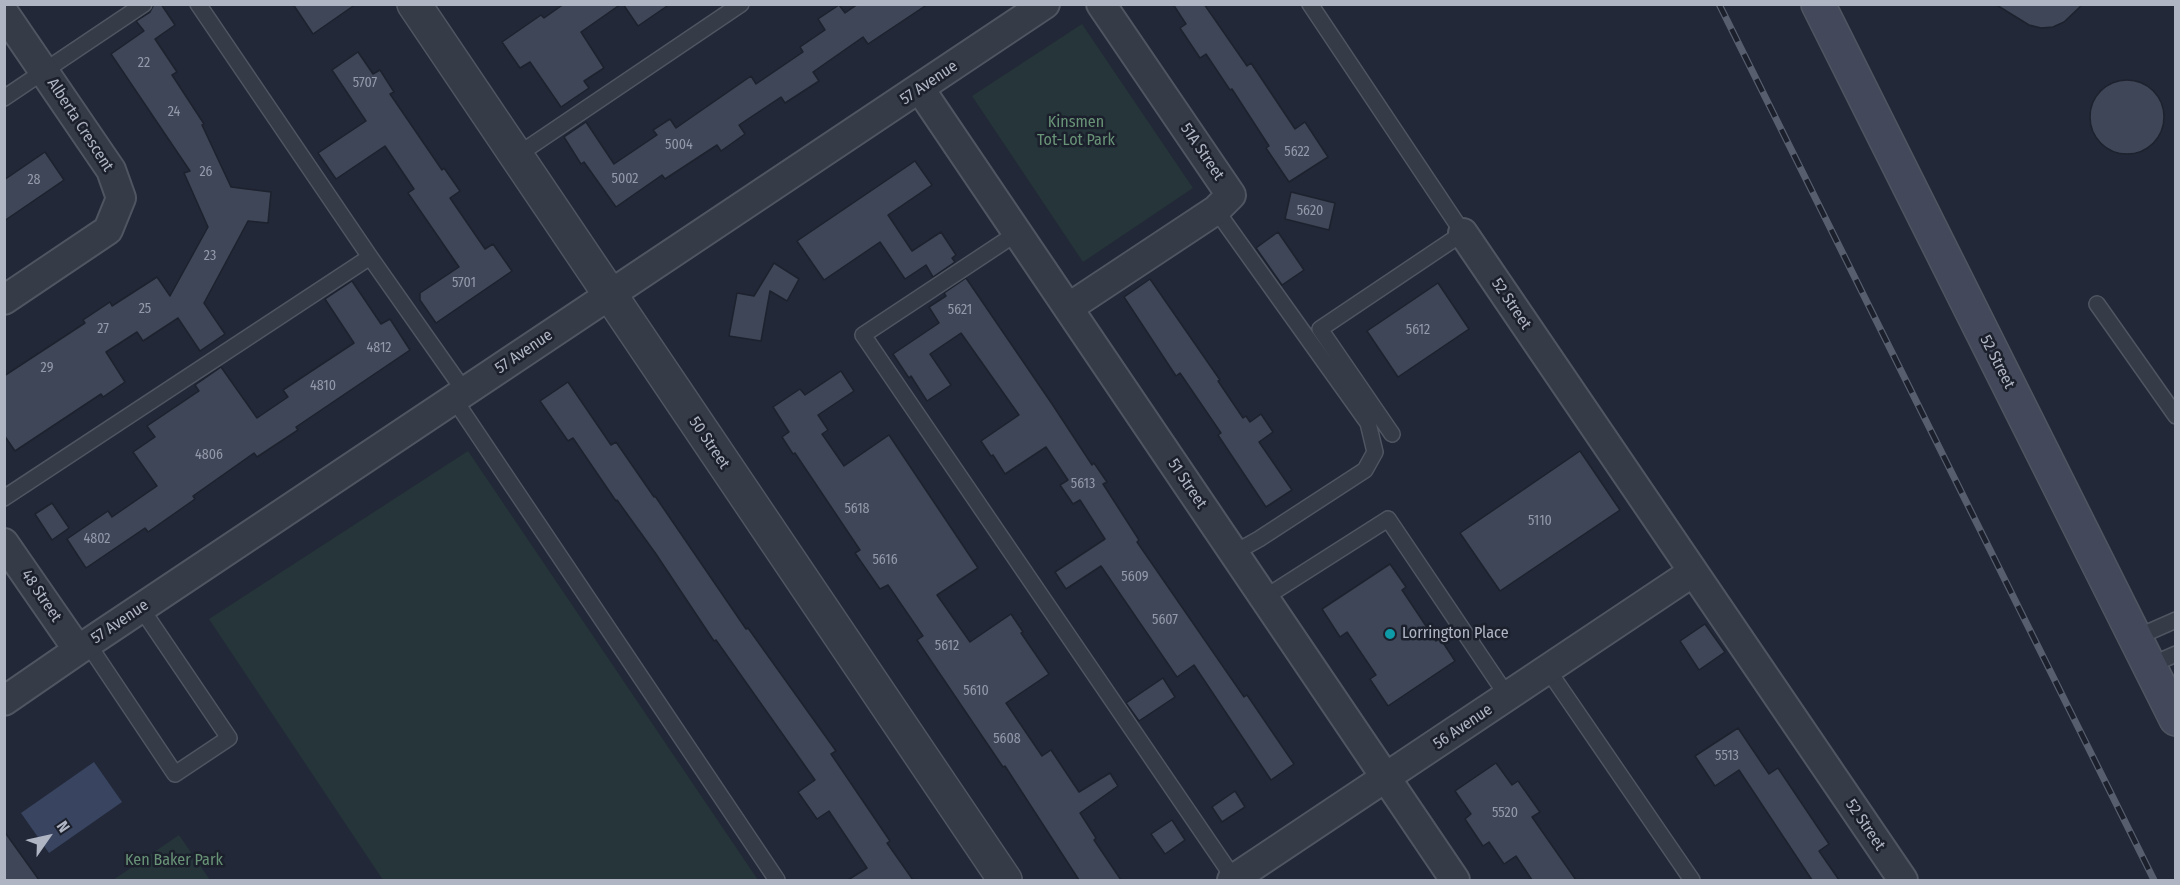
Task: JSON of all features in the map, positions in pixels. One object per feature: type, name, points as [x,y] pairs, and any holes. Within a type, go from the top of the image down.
[{"type":"main road","name":"52 Street","points":[[1818,4],[2153,653],[2175,719]]},
{"type":"street","name":"57 Avenue","points":[[4,701],[1045,4]]},
{"type":"street","name":"51A Street","points":[[1101,4],[1231,195],[1216,210]]},
{"type":"street","name":"50 Street","points":[[422,7],[516,156],[1005,880]]},
{"type":"street","name":"Alberta Crescent","points":[[4,13],[111,170],[121,198],[108,230],[4,300]]},
{"type":"street","name":"51 Street","points":[[920,89],[1455,880]]},
{"type":"street","points":[[1068,308],[1216,210]]},
{"type":"street","name":"52 Street","points":[[1463,233],[1903,880]]},
{"type":"street","name":"48 Street","points":[[4,543],[83,647]]},
{"type":"street","name":"56 Avenue","points":[[1233,880],[1694,572]]},
{"type":"lane","points":[[4,98],[144,4]]},
{"type":"lane","points":[[198,4],[370,257],[777,880]]},
{"type":"lane","points":[[516,156],[741,4]]},
{"type":"lane","points":[[1310,4],[1463,233],[1320,329],[1392,434]]},
{"type":"lane","points":[[1216,210],[1368,423],[1375,452],[1365,470],[1234,553]]},
{"type":"lane","points":[[1017,233],[863,335],[1233,880]]},
{"type":"lane","points":[[4,498],[370,257]]},
{"type":"lane","points":[[2097,304],[2175,416]]},
{"type":"lane","points":[[1264,598],[1388,519],[1508,697]]},
{"type":"lane","points":[[83,647],[175,774],[229,738],[141,608]]},
{"type":"lane","points":[[2153,653],[2175,620]]},
{"type":"lane","points":[[1548,670],[1692,880]]},
{"type":"green space","name":"Kinsmen Tot-Lot Park","points":[[1082,24],[1193,188],[1083,262],[972,96]]},
{"type":"green space","points":[[468,451],[758,880],[383,880],[209,619]]},
{"type":"green space","name":"Ken Baker Park","points":[[179,835],[210,880],[113,880]]},
{"type":"water","points":[[94,762],[122,802],[49,853],[21,813]]},
{"type":"building","points":[[154,4],[161,4],[175,25],[155,39],[177,72],[172,75],[204,124],[202,125],[231,187],[271,192],[268,223],[248,221],[204,303],[225,334],[200,351],[178,318],[143,341],[137,332],[106,352],[125,382],[103,397],[101,394],[15,451],[4,435],[4,376],[85,323],[83,320],[110,302],[112,306],[157,277],[170,296],[208,227],[184,173],[190,171],[111,54],[144,31],[136,21],[150,12]]},
{"type":"building","points":[[293,4],[356,4],[313,34]]},
{"type":"building","points":[[564,4],[621,4],[581,32],[604,68],[584,81],[589,88],[561,107],[530,62],[520,68],[502,42],[541,15],[544,18]]},
{"type":"building","points":[[623,4],[670,4],[638,26]]},
{"type":"building","points":[[858,4],[928,4],[868,44],[863,37],[813,72],[819,81],[785,103],[781,97],[739,125],[745,134],[721,151],[717,145],[665,179],[662,175],[616,207],[584,162],[581,164],[564,137],[586,122],[614,164],[657,135],[653,130],[670,119],[676,128],[751,76],[756,84],[803,52],[800,47],[825,30],[818,19],[839,5],[845,13]]},
{"type":"building","points":[[1173,4],[1204,4],[1247,66],[1251,63],[1295,129],[1305,122],[1328,157],[1289,182],[1266,148],[1269,146],[1232,89],[1230,90],[1206,54],[1200,58],[1180,28],[1186,24]]},
{"type":"building","points":[[1995,4],[2083,4],[2064,22],[2053,27],[2041,28],[2029,25]]},
{"type":"building","points":[[358,52],[373,74],[380,70],[394,92],[390,94],[442,170],[444,168],[460,191],[450,198],[485,249],[493,244],[512,271],[436,323],[420,300],[420,293],[459,267],[408,193],[414,189],[385,146],[336,179],[318,153],[366,121],[332,70]]},
{"type":"building","points":[[2127,80],[2148,86],[2158,96],[2164,117],[2158,138],[2148,148],[2127,154],[2106,148],[2096,138],[2090,117],[2096,96],[2106,86]]},
{"type":"building","points":[[45,152],[64,180],[4,221],[4,180]]},
{"type":"building","points":[[915,161],[932,185],[888,215],[912,251],[941,232],[956,255],[952,258],[955,262],[933,277],[926,265],[905,279],[880,242],[824,280],[797,241]]},
{"type":"building","points":[[1291,192],[1335,203],[1329,230],[1285,219]]},
{"type":"building","points":[[1278,232],[1304,270],[1282,285],[1256,248]]},
{"type":"building","points":[[774,263],[799,279],[787,301],[770,291],[761,341],[729,336],[737,293],[754,296]]},
{"type":"building","points":[[966,278],[1092,465],[1094,463],[1107,482],[1103,484],[1139,540],[1137,542],[1244,697],[1247,695],[1294,764],[1271,780],[1194,665],[1177,677],[1101,566],[1066,589],[1055,572],[1105,539],[1080,500],[1073,504],[1060,485],[1068,480],[1046,447],[1005,474],[993,455],[991,456],[981,441],[1019,415],[961,333],[930,354],[951,385],[927,401],[893,354],[939,323],[929,307],[946,296],[944,293]]},
{"type":"building","points":[[1150,279],[1220,380],[1218,381],[1243,418],[1246,416],[1250,422],[1261,414],[1273,432],[1259,442],[1292,490],[1266,507],[1218,435],[1221,433],[1180,373],[1176,376],[1124,297]]},
{"type":"building","points":[[352,281],[381,324],[390,319],[410,350],[296,427],[298,430],[257,457],[254,453],[193,496],[195,499],[148,532],[145,528],[86,568],[67,539],[108,511],[112,517],[157,486],[133,452],[155,437],[147,426],[199,391],[195,385],[221,367],[257,418],[288,397],[283,390],[354,343],[325,299]]},
{"type":"building","points":[[1438,283],[1469,329],[1398,377],[1367,331]]},
{"type":"building","points":[[841,371],[854,391],[818,415],[828,430],[822,434],[844,466],[889,435],[978,568],[937,595],[970,642],[1011,614],[1049,674],[1006,703],[1042,756],[1051,750],[1079,792],[1110,773],[1118,786],[1080,813],[1096,838],[1094,840],[1121,880],[1079,880],[1005,766],[1003,767],[917,640],[923,636],[888,585],[880,589],[855,553],[860,550],[782,437],[789,432],[773,407],[800,389],[805,395]]},
{"type":"building","points":[[568,382],[611,445],[616,442],[746,629],[748,628],[836,751],[831,754],[890,841],[887,843],[913,880],[848,880],[867,868],[829,811],[817,819],[798,792],[815,780],[716,640],[714,641],[656,554],[573,438],[568,441],[540,401]]},
{"type":"building","points":[[1580,451],[1620,510],[1500,591],[1460,533]]},
{"type":"building","points":[[52,503],[69,528],[52,540],[35,514]]},
{"type":"building","name":"Lorrington Place","points":[[1390,564],[1406,587],[1402,590],[1436,641],[1440,638],[1455,661],[1388,706],[1370,679],[1376,675],[1347,632],[1340,637],[1322,609]]},
{"type":"building","points":[[1705,624],[1725,652],[1699,670],[1680,641]]},
{"type":"building","points":[[1163,678],[1175,697],[1139,721],[1126,703]]},
{"type":"building","points":[[1738,728],[1769,774],[1778,768],[1829,844],[1819,851],[1839,880],[1812,880],[1739,770],[1715,786],[1695,756]]},
{"type":"building","points":[[1496,763],[1512,785],[1518,781],[1540,812],[1532,817],[1576,880],[1532,880],[1516,856],[1504,864],[1489,842],[1483,846],[1465,819],[1471,814],[1455,791]]},
{"type":"building","points":[[1235,791],[1245,807],[1222,822],[1212,807]]},
{"type":"building","points":[[1172,820],[1185,840],[1165,854],[1151,834]]},
{"type":"building","points":[[4,831],[39,880],[4,880]]},
{"type":"railway","points":[[1719,4],[2154,880]]},
{"type":"place","name":"Lorrington Place","points":[[1390,634]]}]
